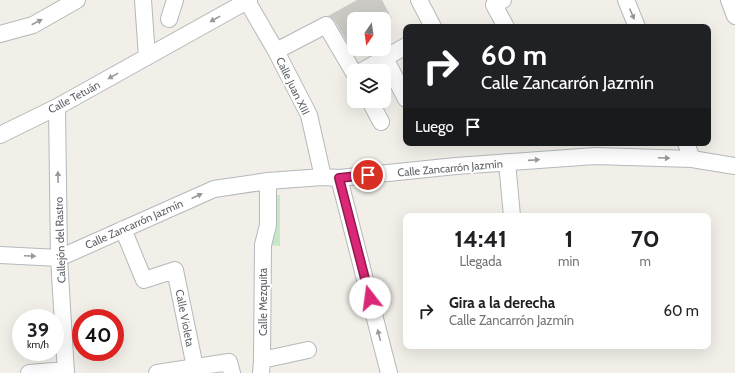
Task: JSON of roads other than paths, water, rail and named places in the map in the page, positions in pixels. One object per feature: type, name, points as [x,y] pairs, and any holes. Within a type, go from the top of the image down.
[{"type":"street","points":[[0,34],[33,25],[77,0]]},
{"type":"street","points":[[143,0],[147,57]]},
{"type":"street","points":[[169,19],[175,0]]},
{"type":"street","name":"Calle Tetuán","points":[[0,135],[57,107],[248,0]]},
{"type":"street","name":"Calle Juan XIII","points":[[248,0],[309,115],[321,172]]},
{"type":"street","points":[[418,0],[431,24]]},
{"type":"street","points":[[626,0],[636,24]]},
{"type":"street","points":[[729,0],[735,16]]},
{"type":"street","points":[[499,2],[505,24]]},
{"type":"street","points":[[276,51],[326,25],[349,64]]},
{"type":"street","points":[[374,64],[403,48]]},
{"type":"street","points":[[385,58],[403,93]]},
{"type":"street","name":"Callejón del Rastro","points":[[57,107],[59,258],[66,371]]},
{"type":"street","points":[[374,108],[381,122]]},
{"type":"street","points":[[687,146],[692,159]]},
{"type":"street","name":"Calle Zancarrón Jazmín","points":[[59,258],[214,189],[321,172],[339,178],[456,166],[595,156],[692,159],[735,166]]},
{"type":"street","points":[[507,162],[512,213]]},
{"type":"street","points":[[339,178],[389,373]]},
{"type":"street","name":"Calle Mezquita","points":[[268,181],[268,225],[263,244],[262,367],[308,350]]},
{"type":"street","name":"Calle Violeta","points":[[123,229],[144,280],[175,270],[195,367]]},
{"type":"street","points":[[0,255],[59,258]]},
{"type":"street","points":[[157,373],[195,367],[230,367]]},
{"type":"street","points":[[29,373],[66,371]]}]
